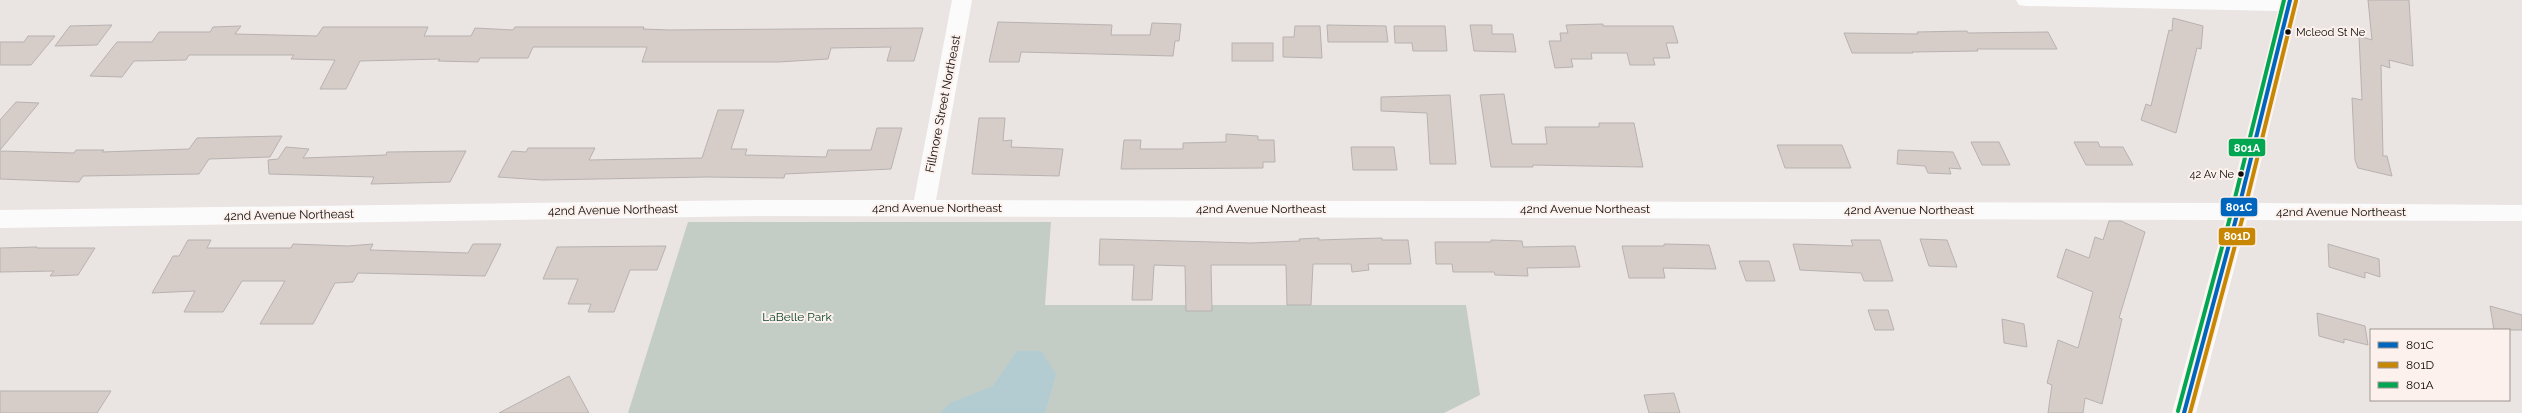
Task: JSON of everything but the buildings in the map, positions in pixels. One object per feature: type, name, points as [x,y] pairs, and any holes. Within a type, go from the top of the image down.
[{"type":"street","name":"Fillmore Street Northeast","points":[[923,208],[962,0]]},
{"type":"street","points":[[2026,0],[2289,2],[2238,211],[2184,413]]},
{"type":"street","name":"42nd Avenue Northeast","points":[[0,219],[758,208],[2522,213]]},
{"type":"green space","name":"LaBelle Park","points":[[688,222],[1051,222],[1045,305],[1466,305],[1480,395],[1444,413],[628,413]]},
{"type":"water","points":[[1017,351],[1041,351],[1056,374],[1045,413],[940,413],[950,403],[993,386]]},
{"type":"transit line","name":"801A","points":[[2178,411],[2232,210],[2284,0]]},
{"type":"transit line","name":"801C","points":[[2184,413],[2238,211],[2290,0]]},
{"type":"transit line","name":"801D","points":[[2190,413],[2244,212],[2296,1]]},
{"type":"place","name":"Mcleod St Ne","points":[[2288,32]]},
{"type":"place","name":"42 Av Ne","points":[[2241,174]]}]
